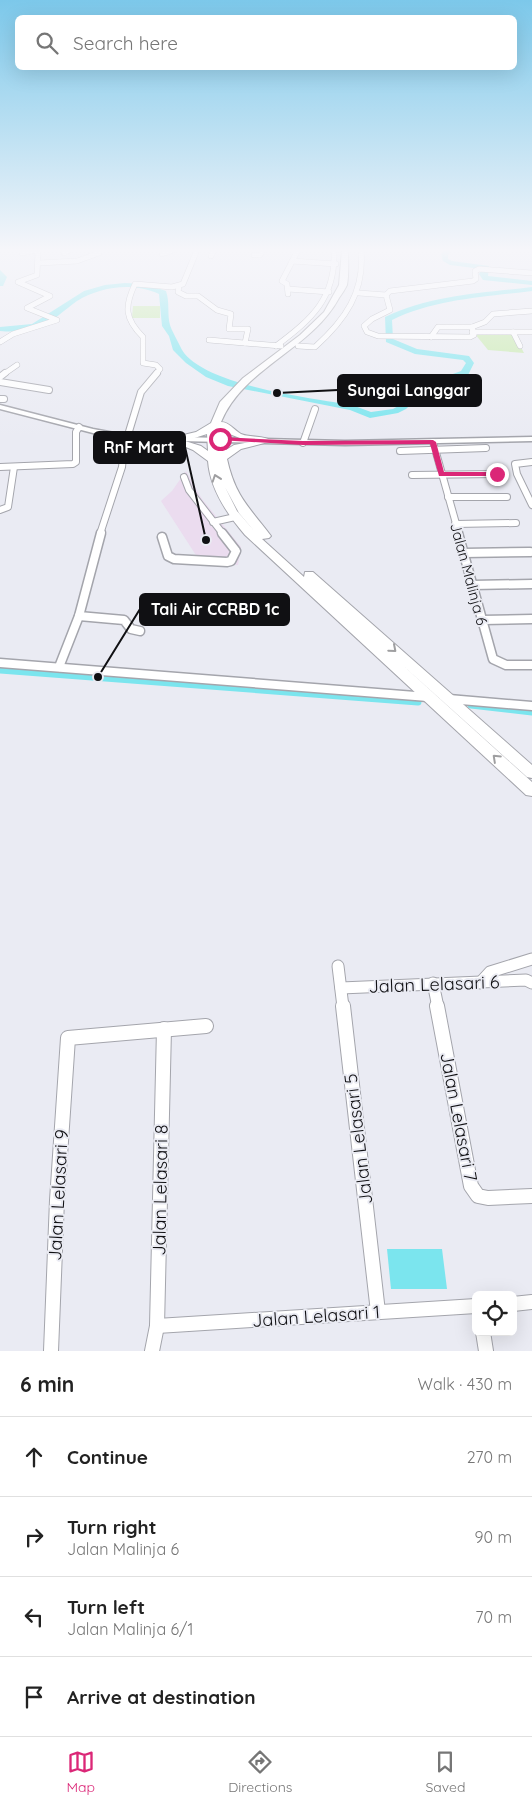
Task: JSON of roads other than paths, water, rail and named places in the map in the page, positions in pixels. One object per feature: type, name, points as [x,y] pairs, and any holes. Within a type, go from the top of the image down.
[{"type":"highway","points":[[293,347],[318,324],[326,313]]},
{"type":"highway","points":[[179,440],[199,434],[218,424],[229,410],[237,393],[246,383],[324,324],[333,313]]},
{"type":"highway","points":[[218,424],[215,458],[221,492],[235,517],[264,548],[532,791]]},
{"type":"highway","points":[[218,424],[238,437],[266,442]]},
{"type":"highway","points":[[179,440],[215,458],[236,500],[259,530],[532,773]]},
{"type":"highway","points":[[215,458],[238,447],[266,442]]},
{"type":"main road","points":[[1,402],[98,434],[141,440],[434,446],[532,439]]},
{"type":"street","points":[[0,342],[13,334],[42,327],[57,320],[39,313]]},
{"type":"street","points":[[59,667],[79,616],[141,392],[160,369],[156,365],[142,363],[143,337],[129,321],[128,313]]},
{"type":"street","points":[[228,313],[231,314],[229,329],[248,329],[245,343]]},
{"type":"street","points":[[276,346],[314,313]]},
{"type":"street","points":[[209,340],[276,346],[315,347],[346,313]]},
{"type":"street","points":[[384,313],[372,319],[364,328],[373,335],[432,337],[470,337],[474,335],[472,330]]},
{"type":"street","points":[[472,330],[485,322],[493,314],[505,313]]},
{"type":"street","points":[[432,337],[434,330],[438,327],[532,332]]},
{"type":"street","points":[[513,332],[520,346]]},
{"type":"street","points":[[0,377],[17,366]]},
{"type":"street","points":[[0,382],[49,390]]},
{"type":"street","points":[[303,443],[315,409]]},
{"type":"street","points":[[0,467],[75,463],[76,432],[79,427]]},
{"type":"street","points":[[400,451],[434,446],[486,448]]},
{"type":"street","name":"Jalan Malinja 6","points":[[434,446],[495,662],[532,666]]},
{"type":"street","points":[[532,462],[515,464],[532,505]]},
{"type":"street","points":[[0,510],[7,508],[14,467]]},
{"type":"street","points":[[412,475],[497,474]]},
{"type":"street","points":[[162,537],[168,556],[174,559],[231,560],[236,551],[189,490],[184,477]]},
{"type":"street","points":[[448,497],[507,497]]},
{"type":"street","points":[[0,500],[8,499]]},
{"type":"street","points":[[213,522],[235,517]]},
{"type":"street","points":[[455,524],[516,523]]},
{"type":"street","points":[[464,553],[530,552]]},
{"type":"street","points":[[473,585],[532,584]]},
{"type":"street","points":[[79,616],[124,620],[131,629],[140,630]]},
{"type":"street","points":[[482,620],[532,619]]},
{"type":"street","points":[[0,663],[431,698]]},
{"type":"street","points":[[448,699],[532,706]]},
{"type":"street","points":[[480,983],[490,972],[532,960]]},
{"type":"street","name":"Jalan Lelasari 5","points":[[338,966],[378,1312]]},
{"type":"street","name":"Jalan Lelasari 6","points":[[341,988],[433,983],[529,981]]},
{"type":"street","name":"Jalan Lelasari 7","points":[[433,983],[471,1186],[478,1196],[488,1198],[532,1196]]},
{"type":"street","points":[[164,1029],[206,1026]]},
{"type":"street","name":"Jalan Lelasari 9","points":[[51,1351],[57,1200],[68,1038],[164,1029]]},
{"type":"street","name":"Jalan Lelasari 8","points":[[152,1351],[156,1326],[164,1029]]},
{"type":"street","points":[[517,1304],[532,1302]]},
{"type":"street","name":"Jalan Lelasari 1","points":[[156,1326],[472,1306]]},
{"type":"street","points":[[484,1336],[486,1351]]},
{"type":"water","points":[[387,1249],[442,1249],[447,1289],[391,1289]]},
{"type":"waterway","points":[[0,329],[22,329],[35,326],[56,313]]},
{"type":"waterway","points":[[165,313],[166,326],[173,336],[176,348],[189,361],[209,375],[231,384],[352,408],[370,415],[395,411],[403,407],[423,388],[465,373],[470,363],[466,358],[415,351],[389,340],[388,319],[401,313]]},
{"type":"waterway","points":[[0,670],[418,702]]},
{"type":"waterway","points":[[471,705],[532,712]]},
{"type":"place","name":"Sungai Langgar","points":[[277,393]]},
{"type":"place","name":"RnF Mart","points":[[206,540]]},
{"type":"place","name":"Tali Air CCRBD 1c","points":[[98,677]]}]
